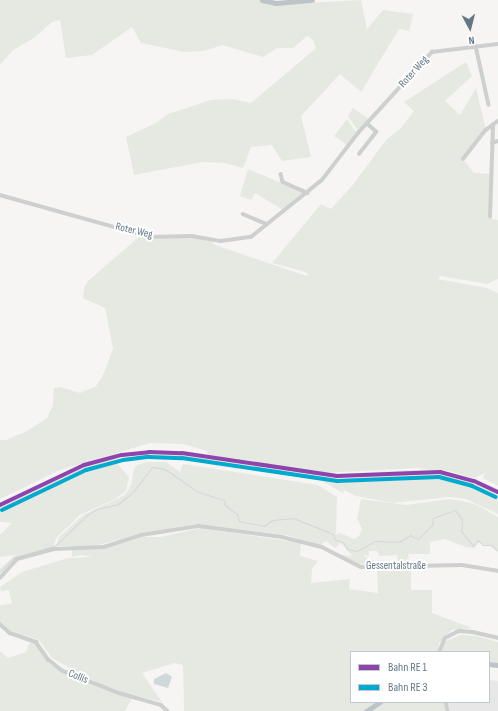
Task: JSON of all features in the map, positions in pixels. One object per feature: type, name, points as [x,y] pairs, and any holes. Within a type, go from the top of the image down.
[{"type":"main road","points":[[262,0],[283,3],[312,0]]},
{"type":"main road","points":[[366,711],[378,703]]},
{"type":"street","name":"Roter Weg","points":[[0,195],[150,237],[240,240],[251,237],[308,193],[322,180],[366,124],[432,52],[498,44]]},
{"type":"street","points":[[476,46],[489,105]]},
{"type":"street","points":[[463,159],[498,121]]},
{"type":"street","points":[[359,154],[376,132],[366,124]]},
{"type":"street","points":[[490,217],[493,125]]},
{"type":"street","points":[[492,143],[498,141]]},
{"type":"street","points":[[281,174],[283,182],[308,193]]},
{"type":"street","points":[[243,214],[267,224]]},
{"type":"street","name":"Gessentalstraße","points":[[0,578],[17,559],[54,549],[104,547],[141,535],[185,527],[227,528],[282,537],[322,547],[361,567],[462,566],[498,571]]},
{"type":"street","name":"Collis","points":[[0,624],[10,633],[36,642],[48,659],[63,670],[119,693],[161,705],[168,711]]},
{"type":"street","points":[[439,651],[445,638],[459,631],[473,632],[498,638]]},
{"type":"shaded area","points":[[0,0],[259,0],[285,4],[361,0],[367,29],[383,10],[413,14],[409,31],[399,29],[361,92],[340,74],[301,116],[311,157],[282,161],[272,145],[251,147],[243,168],[225,163],[203,162],[134,175],[126,137],[156,123],[168,114],[211,100],[233,99],[251,103],[316,48],[313,40],[307,36],[293,48],[277,48],[263,57],[222,45],[205,51],[184,52],[141,43],[132,27],[92,55],[66,58],[60,20],[52,22],[34,38],[13,50],[0,65]]},
{"type":"shaded area","points":[[466,62],[472,76],[445,101],[460,115],[476,88],[486,130],[463,159],[474,173],[490,174],[489,218],[498,220],[498,279],[487,284],[440,276],[438,279],[487,288],[498,293],[498,486],[483,478],[485,473],[474,478],[449,471],[417,468],[324,473],[208,456],[207,451],[183,444],[150,443],[60,470],[0,499],[0,440],[6,440],[27,431],[47,418],[53,405],[54,388],[60,387],[80,393],[96,386],[103,375],[113,349],[105,308],[83,298],[84,288],[88,281],[140,236],[157,239],[193,237],[212,241],[215,245],[307,276],[308,274],[302,271],[272,263],[321,204],[331,209],[352,186],[386,140],[401,128],[414,111],[404,102]]},
{"type":"shaded area","points":[[353,108],[369,119],[358,131],[348,116]]},
{"type":"shaded area","points":[[347,119],[356,132],[347,145],[334,136]]},
{"type":"shaded area","points":[[248,169],[305,193],[283,210],[255,193],[251,200],[240,196]]},
{"type":"shaded area","points":[[155,450],[336,474],[435,469],[474,478],[498,489],[498,494],[466,479],[439,473],[335,478],[195,456],[149,453],[107,459],[82,467],[0,507],[0,503],[92,460],[114,454]]},
{"type":"shaded area","points":[[169,453],[339,479],[407,473],[447,474],[466,479],[498,494],[498,514],[466,499],[449,497],[393,503],[356,496],[344,490],[343,493],[322,481],[190,459],[141,457],[138,454]]},
{"type":"shaded area","points":[[128,455],[114,460],[129,477],[126,491],[115,499],[80,515],[57,537],[53,547],[16,558],[0,573],[0,569],[15,555],[0,557],[0,535],[12,523],[0,522],[0,507],[82,467]]},
{"type":"shaded area","points":[[145,462],[166,462],[180,472],[183,464],[318,485],[337,497],[336,534],[340,533],[354,539],[359,536],[362,529],[357,519],[361,499],[406,505],[449,499],[463,501],[477,505],[498,517],[498,552],[491,546],[478,543],[474,548],[466,547],[445,539],[430,542],[430,554],[408,554],[410,565],[399,565],[397,555],[379,556],[377,551],[369,551],[369,556],[363,555],[369,560],[374,560],[374,566],[358,564],[342,558],[342,555],[352,556],[341,543],[335,548],[326,541],[320,545],[286,535],[199,524],[143,533],[95,546],[56,546],[59,537],[83,515],[125,495],[132,483],[133,472],[136,466]]},
{"type":"shaded area","points":[[201,528],[301,543],[300,556],[318,561],[312,569],[311,583],[350,579],[349,589],[378,593],[377,569],[411,568],[411,590],[432,590],[432,613],[472,628],[452,630],[439,643],[437,651],[350,651],[350,703],[376,703],[364,711],[184,711],[183,665],[175,663],[142,673],[162,702],[119,692],[87,678],[52,658],[39,640],[10,631],[0,622],[0,605],[12,604],[9,590],[1,591],[0,587],[22,572],[68,558],[92,557],[82,555],[72,557],[72,549],[105,548],[142,537],[160,537]]},
{"type":"shaded area","points":[[460,635],[476,636],[498,642],[498,663],[490,662],[490,651],[440,651],[444,642]]},
{"type":"shaded area","points":[[31,639],[48,659],[63,671],[133,696],[125,711],[0,711],[0,651],[8,658],[26,652]]},
{"type":"shaded area","points":[[166,673],[172,677],[168,688],[154,684],[154,679]]},
{"type":"shaded area","points":[[490,680],[498,681],[498,711],[450,711],[448,703],[490,703]]},
{"type":"shaded area","points":[[382,703],[444,703],[445,711],[370,711]]},
{"type":"waterway","points":[[0,572],[13,558],[56,545],[87,515],[97,509],[118,504],[132,493],[152,467],[165,469],[198,492],[224,500],[225,505],[237,514],[239,521],[264,526],[272,520],[293,518],[333,534],[335,540],[343,542],[347,549],[357,551],[375,541],[399,542],[410,535],[418,539],[432,525],[433,518],[455,510],[462,520],[461,531],[473,546],[478,540],[483,545],[491,545],[498,551]]},
{"type":"transit line","points":[[0,505],[84,465],[122,455],[149,452],[182,453],[337,476],[440,472],[474,481],[498,492]]},
{"type":"transit line","points":[[2,510],[86,470],[123,460],[149,457],[182,458],[337,481],[439,477],[472,486],[496,497]]}]
